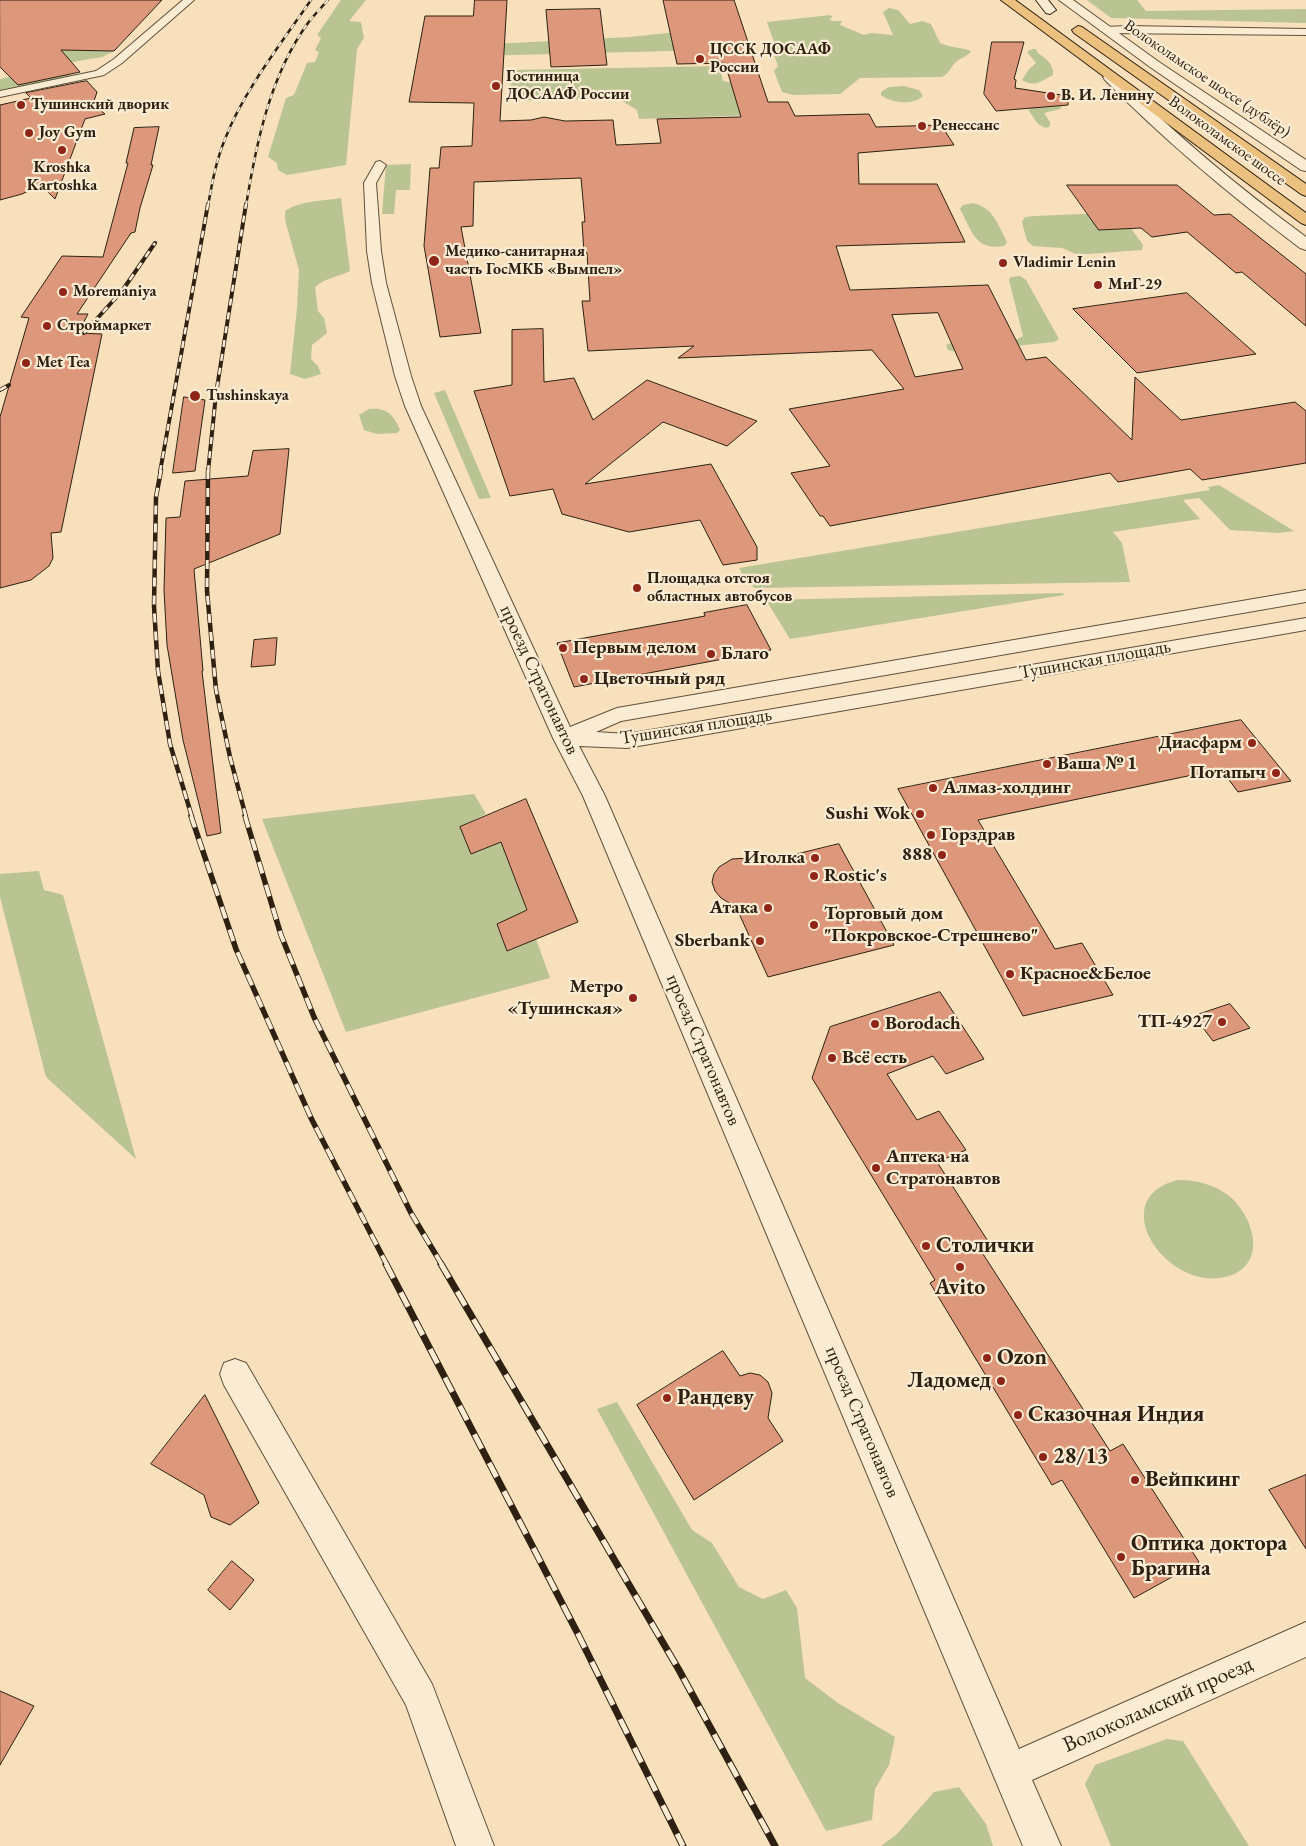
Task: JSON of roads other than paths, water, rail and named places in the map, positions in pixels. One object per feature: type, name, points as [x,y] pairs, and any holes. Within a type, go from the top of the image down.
[{"type":"main road","name":"Волоколамское шоссе","points":[[1007,0],[1306,220]]},
{"type":"main road","name":"Волоколамское шоссе","points":[[1036,0],[1306,191]]},
{"type":"street","points":[[0,94],[100,73],[118,61],[189,0]]},
{"type":"street","name":"Волоколамское шоссе (дублёр)","points":[[1065,0],[1105,30],[1306,167]]},
{"type":"street","points":[[1105,30],[1306,32]]},
{"type":"street","points":[[1110,77],[1143,111],[1220,180],[1306,245]]},
{"type":"street","name":"проезд Стратонавтов","points":[[380,165],[370,183],[374,252],[379,283],[403,376],[413,406],[564,738],[594,796],[1042,1846]]},
{"type":"street","name":"Тушинская площадь","points":[[564,738],[617,715],[1306,596]]},
{"type":"street","name":"Тушинская площадь","points":[[564,738],[627,741],[1306,624]]},
{"type":"street","points":[[235,1374],[420,1696],[475,1846]]},
{"type":"street","name":"Волоколамский проезд","points":[[1010,1771],[1306,1640]]},
{"type":"railway","points":[[208,206],[219,156],[233,121],[252,85],[311,0]]},
{"type":"railway","points":[[246,206],[260,135],[274,87],[295,43],[308,23],[328,0]]},
{"type":"railway","points":[[160,472],[208,204]]},
{"type":"railway","points":[[208,472],[216,394],[246,204]]},
{"type":"railway","points":[[84,333],[122,291],[155,243]]},
{"type":"railway","points":[[0,390],[9,385]]},
{"type":"railway","points":[[161,470],[156,497],[154,606],[158,671],[170,744],[192,817]]},
{"type":"railway","points":[[208,470],[207,591],[216,690],[230,757],[246,817]]},
{"type":"railway","points":[[191,816],[236,949],[311,1118],[387,1265]]},
{"type":"railway","points":[[245,816],[281,935],[314,1017],[411,1213],[442,1265]]},
{"type":"railway","points":[[386,1264],[578,1634],[683,1846]]},
{"type":"railway","points":[[441,1264],[679,1670],[775,1846]]},
{"type":"place","name":"ЦССК ДОСААФ России","points":[[700,59]]},
{"type":"place","name":"Гостиница ДОСААФ России","points":[[496,86]]},
{"type":"place","name":"В. И. Ленину","points":[[1051,96]]},
{"type":"place","name":"Тушинский дворик","points":[[21,105]]},
{"type":"place","name":"Ренессанс","points":[[922,126]]},
{"type":"place","name":"Joy Gym","points":[[29,133]]},
{"type":"place","name":"Kroshka Kartoshka","points":[[62,150]]},
{"type":"place","name":"Медико-санитарная часть ГосМКБ «Вымпел»","points":[[434,261]]},
{"type":"place","name":"Vladimir Lenin","points":[[1003,263]]},
{"type":"place","name":"МиГ-29","points":[[1098,285]]},
{"type":"place","name":"Moremaniya","points":[[63,292]]},
{"type":"place","name":"Строймаркет","points":[[47,326]]},
{"type":"place","name":"Met Tea","points":[[26,363]]},
{"type":"place","name":"Tushinskaya","points":[[195,396]]},
{"type":"place","name":"Площадка отстоя областных автобусов","points":[[637,588]]},
{"type":"place","name":"Первым делом","points":[[563,648]]},
{"type":"place","name":"Благо","points":[[711,654]]},
{"type":"place","name":"Цветочный ряд","points":[[584,679]]},
{"type":"place","name":"Диасфарм","points":[[1252,743]]},
{"type":"place","name":"Ваша № 1","points":[[1047,764]]},
{"type":"place","name":"Потапыч","points":[[1276,773]]},
{"type":"place","name":"Алмаз-холдинг","points":[[933,788]]},
{"type":"place","name":"Sushi Wok","points":[[920,814]]},
{"type":"place","name":"Горздрав","points":[[931,835]]},
{"type":"place","name":"888","points":[[942,855]]},
{"type":"place","name":"Иголка","points":[[815,858]]},
{"type":"place","name":"Rostic's","points":[[814,876]]},
{"type":"place","name":"Атака","points":[[768,908]]},
{"type":"place","name":"Торговый дом \"Покровское-Стрешнево\"","points":[[814,925]]},
{"type":"place","name":"Sberbank","points":[[760,941]]},
{"type":"place","name":"Красное&Белое","points":[[1010,974]]},
{"type":"place","name":"Метро «Тушинская»","points":[[633,998]]},
{"type":"place","name":"ТП-4927","points":[[1222,1022]]},
{"type":"place","name":"Borodach","points":[[875,1024]]},
{"type":"place","name":"Всё есть","points":[[832,1058]]},
{"type":"place","name":"Аптека на Стратонавтов","points":[[876,1168]]},
{"type":"place","name":"Столички","points":[[926,1246]]},
{"type":"place","name":"Avito","points":[[960,1267]]},
{"type":"place","name":"Ozon","points":[[987,1358]]},
{"type":"place","name":"Ладомед","points":[[1001,1381]]},
{"type":"place","name":"Рандеву","points":[[667,1398]]},
{"type":"place","name":"Сказочная Индия","points":[[1018,1415]]},
{"type":"place","name":"28/13","points":[[1043,1457]]},
{"type":"place","name":"Вейпкинг","points":[[1135,1480]]},
{"type":"place","name":"Оптика доктора Брагина","points":[[1121,1557]]}]
